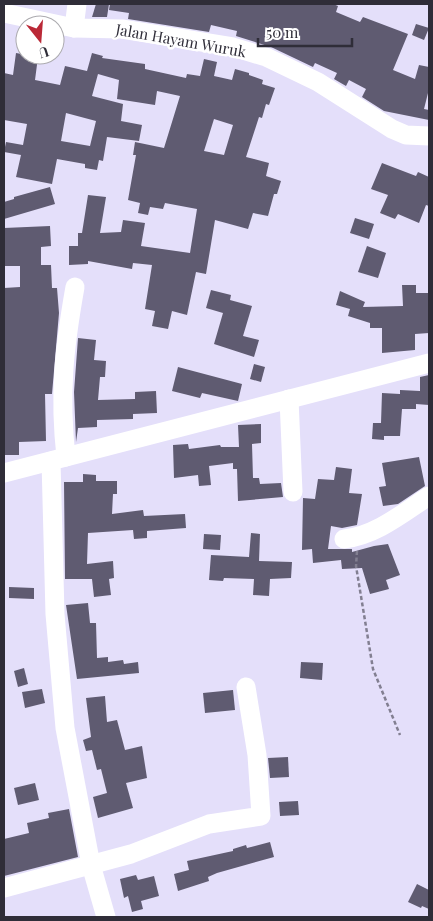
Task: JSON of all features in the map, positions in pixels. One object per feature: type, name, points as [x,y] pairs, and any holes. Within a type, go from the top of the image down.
[{"type":"street","points":[[74,28],[77,4]]},
{"type":"street","name":"Jalan Hayam Wuruk","points":[[4,13],[74,28],[122,29],[232,47],[266,57],[318,82],[392,129],[406,134],[429,136]]},
{"type":"street","points":[[74,287],[64,350],[61,392],[56,614],[64,728],[91,865],[106,917]]},
{"type":"street","points":[[4,473],[429,364]]},
{"type":"street","points":[[289,399],[293,492]]},
{"type":"street","points":[[351,538],[429,496]]},
{"type":"street","points":[[4,888],[131,854],[209,824],[261,816],[257,755],[246,686]]},
{"type":"path","points":[[351,538],[373,669],[400,735]]},
{"type":"building","points":[[96,4],[109,4],[107,17],[92,17]]},
{"type":"building","points":[[110,4],[333,4],[338,6],[336,12],[360,22],[363,17],[408,34],[393,70],[415,79],[419,65],[429,67],[429,89],[424,109],[429,110],[429,120],[384,111],[362,97],[366,89],[349,80],[346,86],[334,79],[337,73],[315,63],[313,67],[271,47],[236,36],[237,31],[211,25],[209,32],[128,19],[129,13],[109,10]]},
{"type":"building","points":[[416,24],[429,28],[424,40],[412,35]]},
{"type":"building","points":[[92,53],[103,56],[102,58],[145,64],[145,69],[186,78],[187,74],[200,76],[204,59],[217,62],[214,76],[232,80],[235,69],[249,73],[249,75],[263,80],[262,84],[275,88],[269,105],[266,104],[262,118],[259,117],[246,157],[269,163],[266,176],[281,181],[277,194],[274,194],[268,216],[253,213],[248,229],[215,220],[206,274],[196,272],[187,315],[172,311],[168,329],[152,326],[155,311],[145,309],[152,265],[133,263],[132,269],[88,261],[88,264],[69,265],[69,246],[78,246],[78,233],[82,233],[88,195],[106,197],[100,233],[121,232],[123,220],[145,223],[141,246],[190,253],[197,209],[165,203],[163,209],[150,207],[148,215],[138,213],[140,203],[128,200],[136,155],[133,155],[135,142],[164,148],[180,96],[157,91],[155,105],[117,99],[119,80],[98,74],[92,96],[123,104],[121,121],[142,125],[139,141],[107,137],[103,161],[99,160],[97,170],[85,168],[85,164],[57,159],[52,184],[16,177],[21,155],[4,152],[6,142],[23,145],[27,124],[4,120],[4,73],[13,75],[15,60],[15,65],[37,65],[35,80],[60,85],[65,66],[87,71]],"holes":[[[66,113],[96,121],[90,146],[61,141]],[[214,119],[233,125],[224,155],[204,151]]]},
{"type":"building","points":[[382,163],[416,176],[418,172],[429,177],[429,206],[426,205],[419,223],[398,214],[395,219],[380,213],[388,195],[371,189]]},
{"type":"building","points":[[50,187],[55,204],[4,219],[4,202],[14,199],[14,197]]},
{"type":"building","points":[[355,218],[374,224],[369,239],[350,233]]},
{"type":"building","points":[[50,226],[51,246],[41,247],[41,265],[51,265],[52,288],[57,288],[59,313],[52,394],[45,394],[46,441],[19,442],[19,455],[4,455],[4,288],[20,287],[20,266],[5,266],[4,228]]},
{"type":"building","points":[[367,246],[386,253],[378,278],[358,272]]},
{"type":"building","points":[[402,285],[416,285],[416,293],[429,293],[429,333],[415,334],[415,350],[382,353],[382,328],[370,328],[370,323],[348,316],[350,309],[336,305],[340,291],[365,302],[363,307],[403,306]]},
{"type":"building","points":[[211,290],[231,295],[230,300],[252,306],[243,336],[259,340],[254,357],[214,344],[223,313],[206,308]]},
{"type":"building","points":[[78,338],[96,340],[94,360],[106,361],[105,377],[100,377],[98,400],[135,399],[135,392],[156,391],[157,413],[133,414],[133,419],[97,420],[97,427],[78,428],[76,442],[74,392]]},
{"type":"building","points":[[254,364],[265,367],[261,382],[250,379]]},
{"type":"building","points":[[178,367],[242,384],[238,401],[202,393],[200,398],[172,391]]},
{"type":"building","points":[[429,375],[429,405],[416,404],[416,409],[402,409],[400,436],[384,436],[384,440],[372,439],[373,423],[381,423],[382,393],[400,394],[400,390],[420,391],[420,377]]},
{"type":"building","points":[[261,424],[261,443],[252,444],[253,478],[259,478],[260,484],[281,483],[283,497],[238,501],[237,469],[233,469],[233,463],[209,466],[211,485],[199,486],[198,475],[174,478],[173,445],[188,444],[189,449],[220,445],[221,447],[239,447],[238,425]]},
{"type":"building","points":[[419,457],[425,486],[398,504],[383,506],[379,487],[386,486],[382,463]]},
{"type":"building","points":[[336,467],[352,469],[349,493],[362,494],[357,525],[342,528],[331,526],[328,549],[352,549],[352,552],[388,544],[400,575],[386,580],[389,589],[370,594],[362,568],[342,569],[341,560],[313,563],[312,549],[302,550],[303,498],[315,499],[318,479],[334,480]]},
{"type":"building","points":[[83,474],[96,475],[96,481],[117,481],[117,494],[113,494],[112,514],[143,510],[144,516],[185,514],[186,528],[147,531],[147,538],[134,539],[133,530],[88,533],[87,564],[113,561],[114,578],[109,579],[111,595],[94,597],[92,579],[65,579],[64,482],[83,482]]},
{"type":"building","points":[[251,533],[260,534],[259,561],[292,562],[291,578],[270,579],[269,596],[253,595],[254,579],[224,578],[223,581],[209,580],[211,555],[249,557]]},
{"type":"building","points":[[204,534],[221,535],[220,550],[203,549]]},
{"type":"building","points":[[9,587],[34,588],[34,599],[9,598]]},
{"type":"building","points":[[88,603],[90,623],[96,623],[97,658],[108,657],[108,662],[123,660],[124,664],[138,662],[139,673],[77,679],[66,605]]},
{"type":"building","points":[[301,662],[323,663],[322,680],[300,678]]},
{"type":"building","points":[[24,668],[28,684],[18,687],[14,671]]},
{"type":"building","points":[[42,689],[45,703],[25,708],[22,692]]},
{"type":"building","points":[[233,690],[235,710],[205,713],[203,693]]},
{"type":"building","points":[[105,696],[107,722],[117,720],[125,750],[142,746],[147,778],[126,783],[133,808],[98,818],[93,797],[107,793],[101,769],[97,770],[92,750],[86,751],[83,740],[91,737],[86,698]]},
{"type":"building","points":[[288,757],[289,777],[270,778],[268,758]]},
{"type":"building","points":[[35,783],[39,800],[18,805],[14,788]]},
{"type":"building","points":[[298,801],[299,815],[280,816],[279,802]]},
{"type":"building","points":[[69,809],[78,857],[4,876],[4,839],[29,833],[27,823],[49,818],[48,813]]},
{"type":"building","points":[[270,842],[274,857],[217,873],[208,877],[209,881],[178,891],[174,874],[189,870],[187,861],[233,851],[233,849],[246,845],[247,848]]},
{"type":"building","points":[[136,875],[138,880],[154,876],[159,896],[141,901],[143,909],[132,912],[128,896],[124,898],[120,879]]},
{"type":"building","points":[[417,884],[429,890],[429,909],[422,906],[421,908],[408,902]]}]
